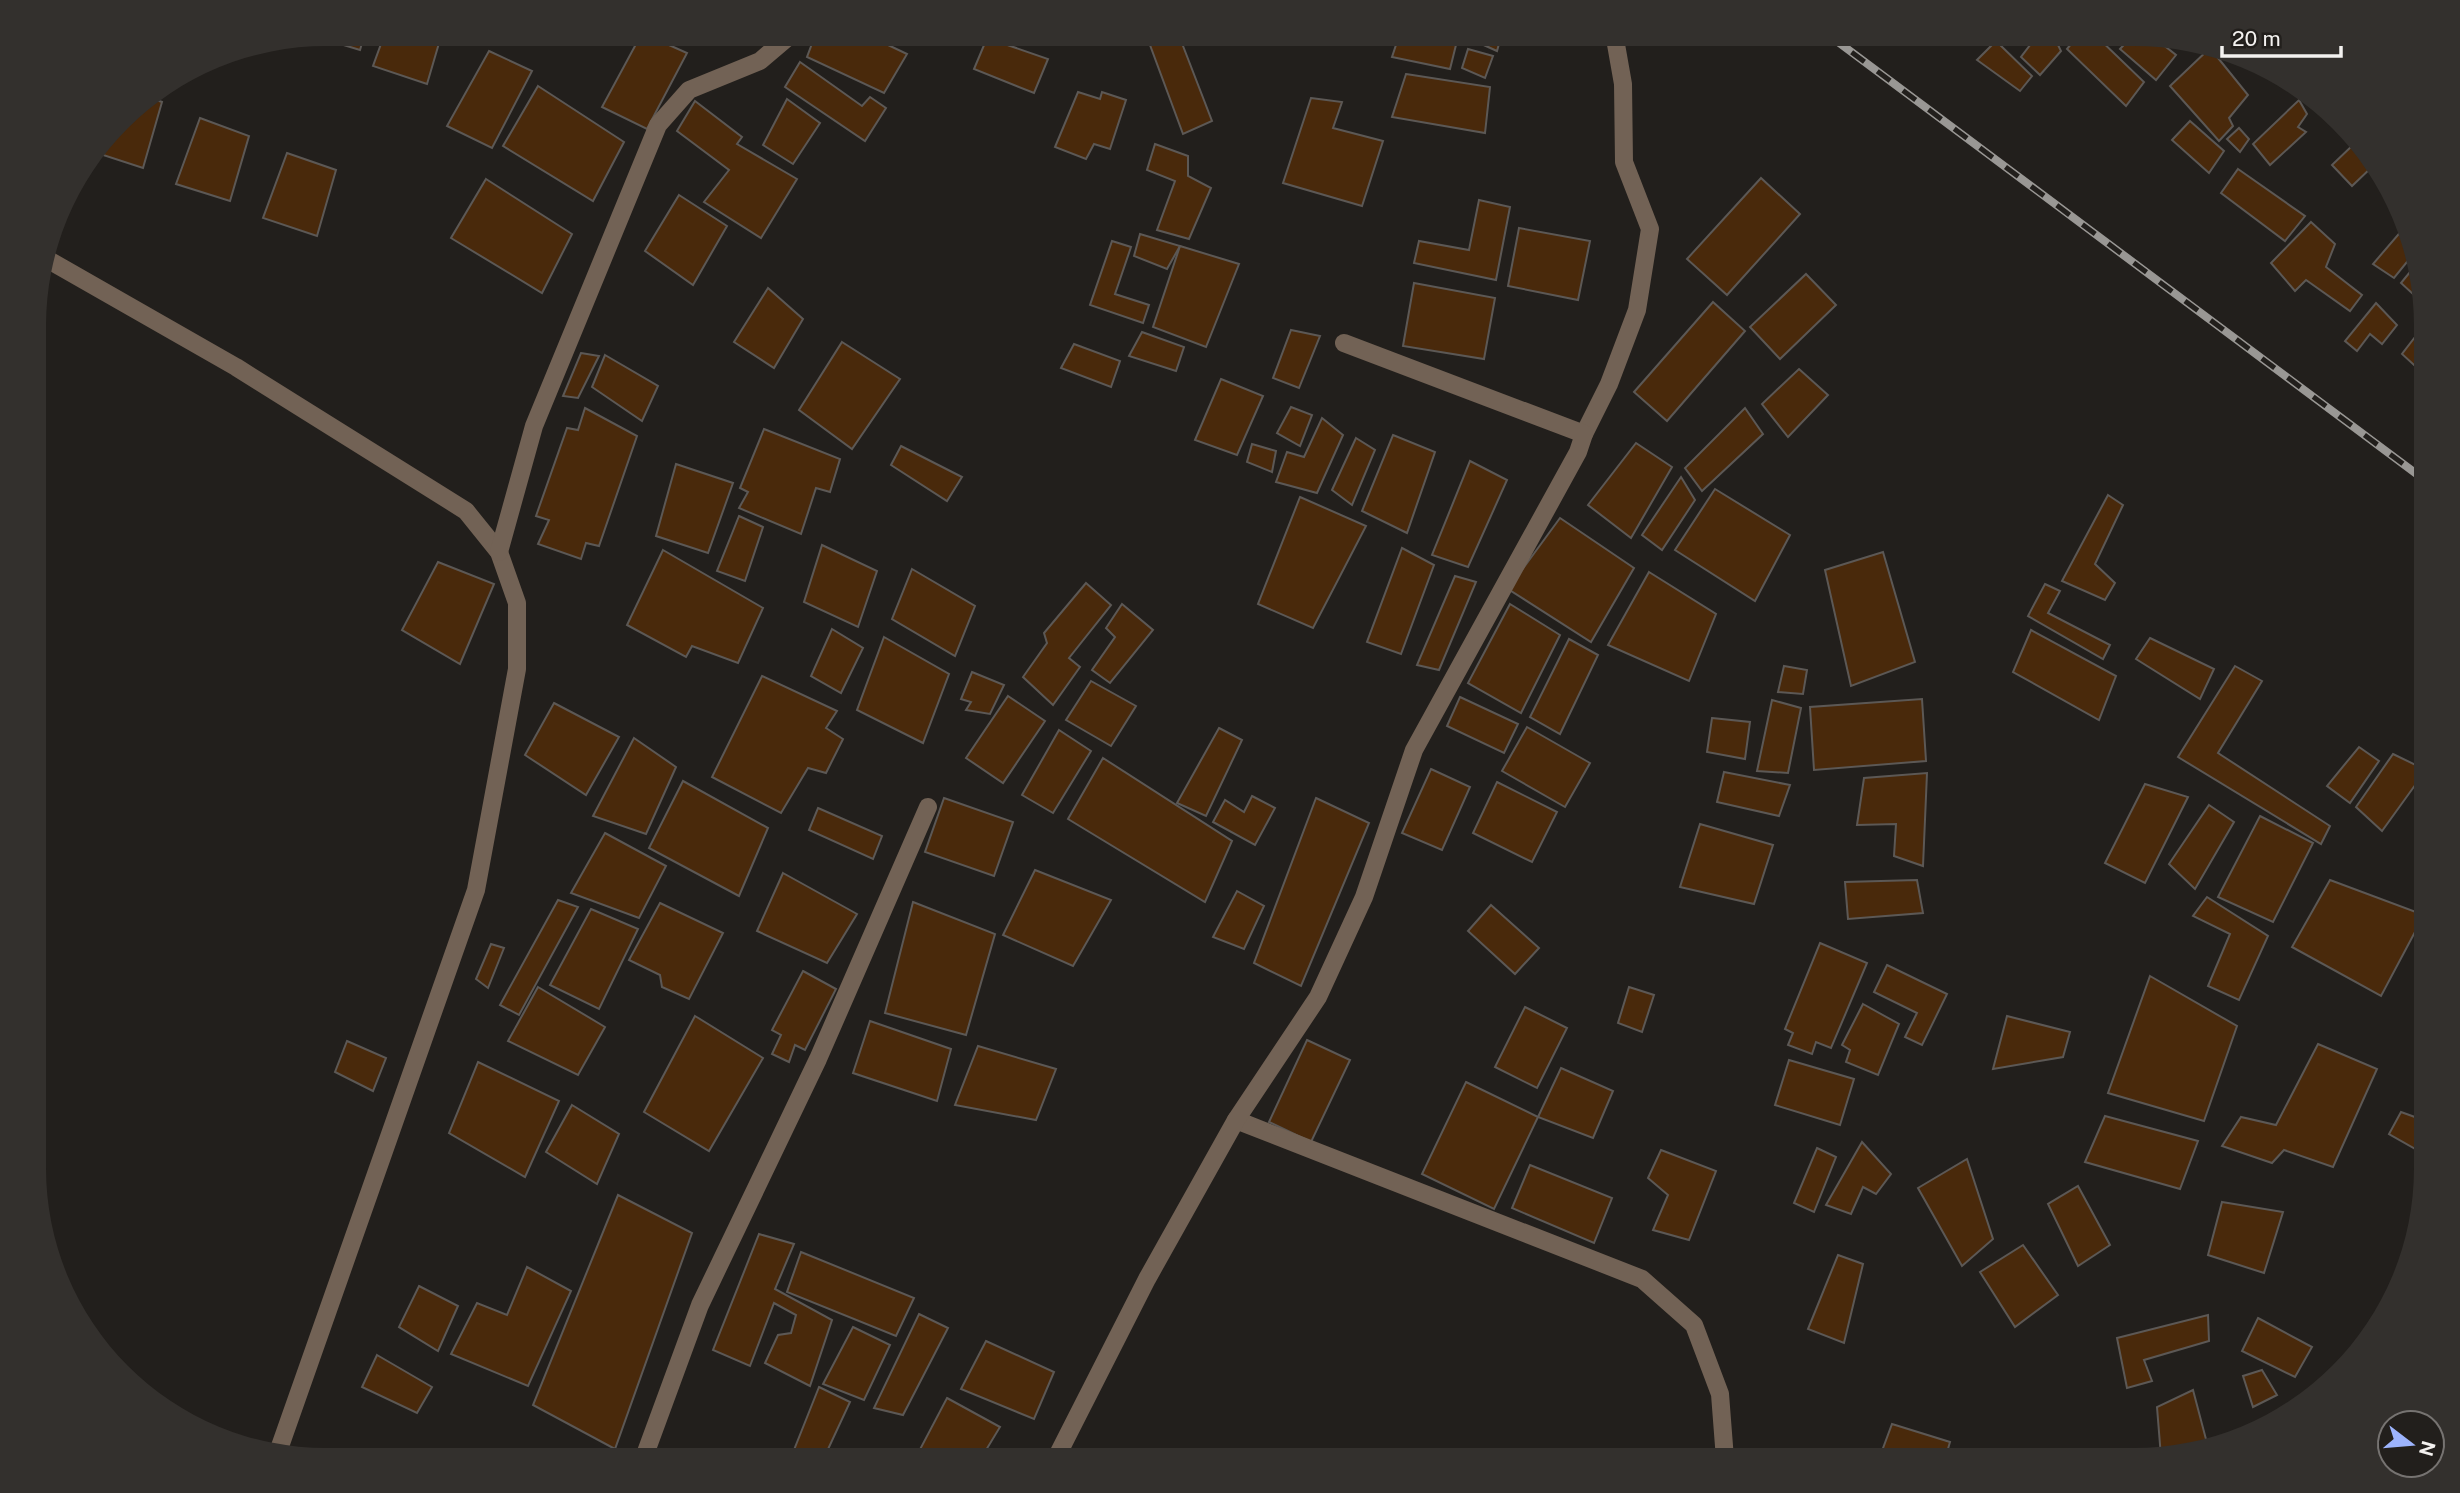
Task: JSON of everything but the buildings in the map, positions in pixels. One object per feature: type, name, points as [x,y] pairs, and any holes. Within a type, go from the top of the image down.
[{"type":"street","points":[[499,552],[534,426],[658,125],[689,90],[760,61],[778,46]]},
{"type":"street","points":[[1061,1448],[1147,1279],[1236,1121],[1318,997],[1363,897],[1414,750],[1578,452],[1609,384],[1637,310],[1650,229],[1624,162],[1623,84],[1616,46]]},
{"type":"street","points":[[53,263],[236,367],[466,511],[499,552],[517,603],[517,669],[476,890],[281,1444]]},
{"type":"street","points":[[1344,343],[1584,434]]},
{"type":"street","points":[[647,1448],[700,1305],[818,1059],[928,807]]},
{"type":"street","points":[[1236,1121],[1642,1279],[1694,1325],[1720,1394],[1724,1448]]},
{"type":"railway","points":[[1843,46],[2414,472]]}]
